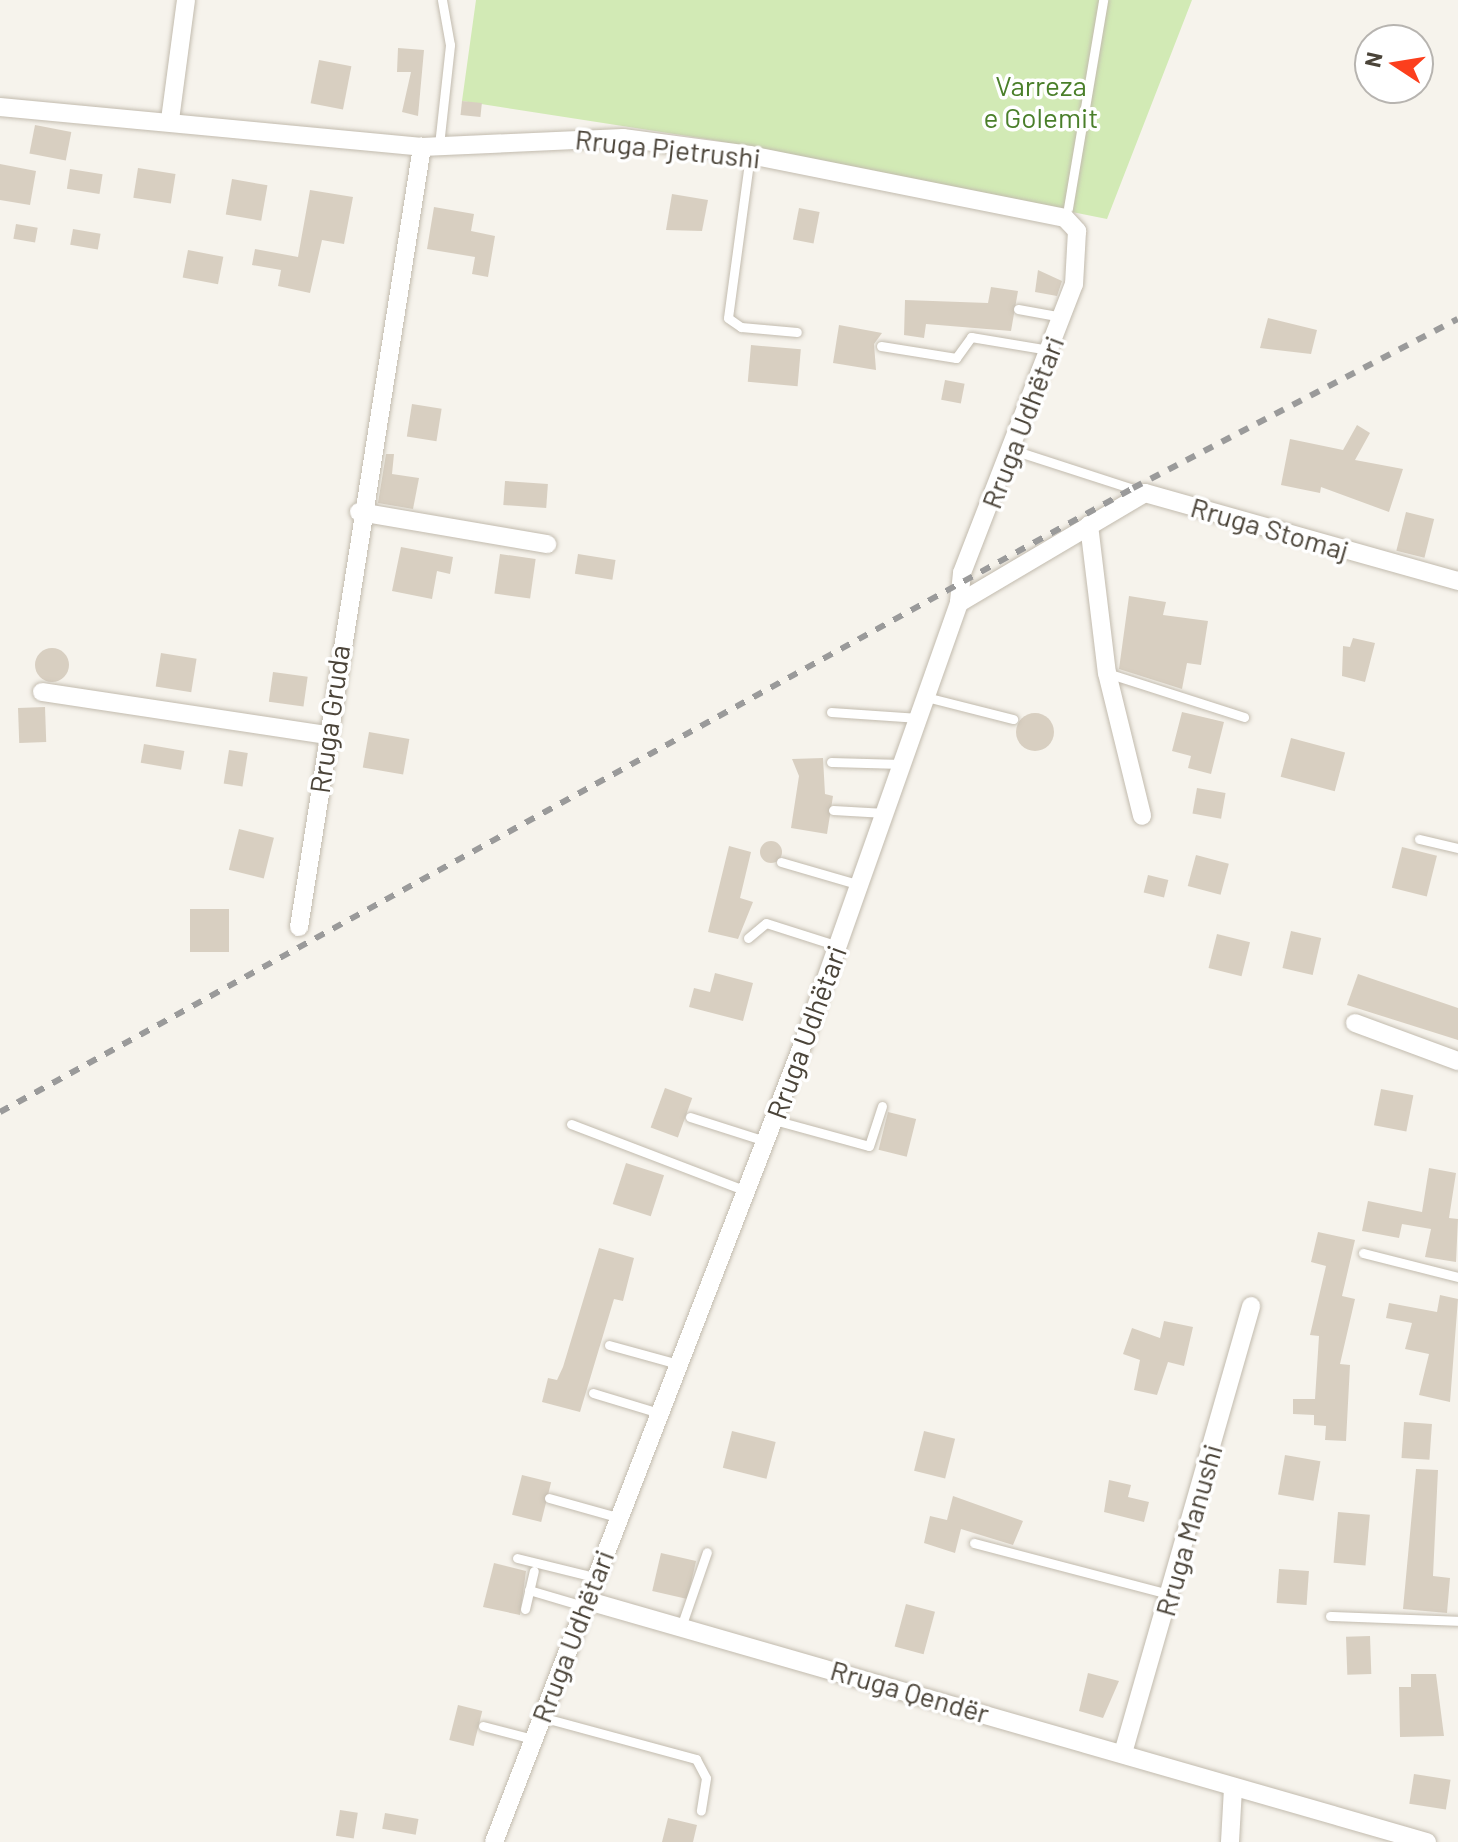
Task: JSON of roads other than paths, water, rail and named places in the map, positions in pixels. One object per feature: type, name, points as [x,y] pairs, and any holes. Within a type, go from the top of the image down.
[{"type":"street","points":[[170,120],[186,0]]},
{"type":"street","name":"Rruga Pjetrushi","points":[[0,107],[170,120],[430,146],[623,138],[750,155],[1066,213]]},
{"type":"street","name":"Rruga Gruda","points":[[299,927],[359,512],[430,146]]},
{"type":"street","name":"Rruga Udhëtari","points":[[494,1842],[617,1517],[774,1120],[959,603],[962,573],[1063,317],[1080,258],[1077,231],[1066,213]]},
{"type":"street","points":[[959,603],[1145,493]]},
{"type":"street","name":"Rruga Stomaj","points":[[1145,493],[1458,581]]},
{"type":"street","points":[[359,512],[547,544]]},
{"type":"street","points":[[1089,525],[1107,673],[1142,816]]},
{"type":"street","points":[[42,692],[327,735]]},
{"type":"street","points":[[1355,1023],[1458,1061]]},
{"type":"street","name":"Rruga Manushi","points":[[1123,1753],[1251,1306]]},
{"type":"street","name":"Rruga Qendër","points":[[584,1603],[681,1627],[1123,1753],[1233,1789],[1427,1842]]},
{"type":"street","points":[[1230,1842],[1233,1789]]},
{"type":"lane","points":[[430,146],[450,45],[442,0]]},
{"type":"lane","points":[[1066,213],[1103,0]]},
{"type":"lane","points":[[750,155],[728,318],[741,327],[797,332]]},
{"type":"lane","points":[[1018,309],[1063,317]]},
{"type":"lane","points":[[881,346],[956,358],[971,337],[1051,350]]},
{"type":"lane","points":[[1013,450],[1145,493]]},
{"type":"lane","points":[[1107,673],[1244,717]]},
{"type":"lane","points":[[926,697],[1013,719]]},
{"type":"lane","points":[[831,712],[919,718]]},
{"type":"lane","points":[[831,762],[902,764]]},
{"type":"lane","points":[[833,810],[885,813]]},
{"type":"lane","points":[[1419,839],[1458,848]]},
{"type":"lane","points":[[781,862],[860,885]]},
{"type":"lane","points":[[748,938],[766,923],[838,946]]},
{"type":"lane","points":[[774,1120],[869,1146],[882,1106]]},
{"type":"lane","points":[[690,1117],[765,1141]]},
{"type":"lane","points":[[571,1124],[746,1191]]},
{"type":"lane","points":[[1363,1253],[1458,1277]]},
{"type":"lane","points":[[609,1345],[678,1364]]},
{"type":"lane","points":[[593,1393],[659,1413]]},
{"type":"lane","points":[[549,1498],[617,1517]]},
{"type":"lane","points":[[974,1543],[1169,1594]]},
{"type":"lane","points":[[681,1627],[707,1552]]},
{"type":"lane","points":[[517,1558],[594,1577]]},
{"type":"lane","points":[[525,1609],[534,1571]]},
{"type":"lane","points":[[529,1590],[584,1603]]},
{"type":"lane","points":[[1330,1616],[1458,1621]]},
{"type":"lane","points":[[541,1717],[696,1759],[706,1778],[701,1811]]},
{"type":"lane","points":[[483,1726],[533,1739]]},
{"type":"railway","points":[[0,1112],[1133,488],[1458,319]]},
{"type":"park label","name":"Varreza e Golemit","points":[[1041,101]]}]
